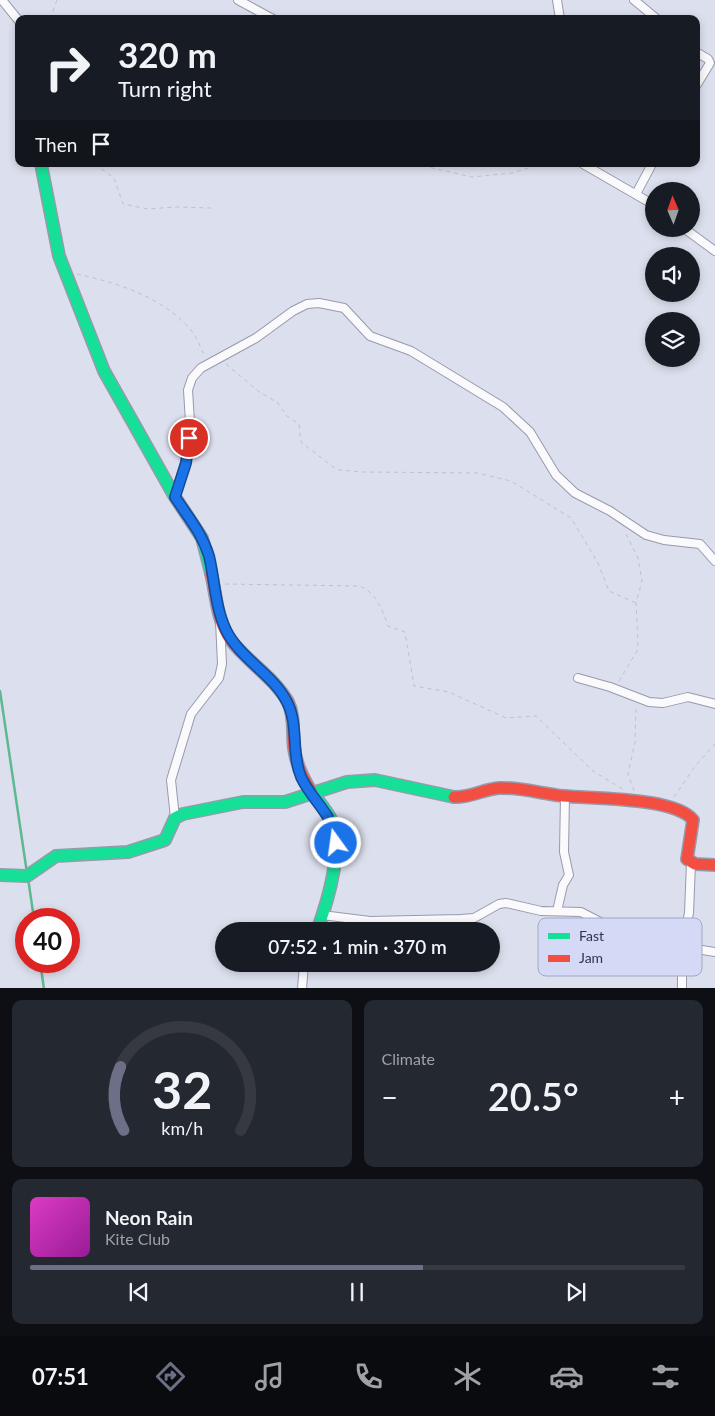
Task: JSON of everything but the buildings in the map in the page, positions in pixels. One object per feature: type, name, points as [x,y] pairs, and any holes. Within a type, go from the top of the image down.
[{"type":"street","points":[[2,0],[15,16]]},
{"type":"street","points":[[238,0],[266,15]]},
{"type":"street","points":[[557,0],[559,15]]},
{"type":"street","points":[[634,0],[652,15]]},
{"type":"street","points":[[642,7],[644,15]]},
{"type":"street","points":[[700,54],[708,59],[710,64],[700,80]]},
{"type":"street","points":[[0,875],[27,876],[46,861],[56,856],[112,854],[165,840],[175,818],[171,780],[181,754],[188,721],[196,707],[220,678],[222,664],[220,617],[202,538],[175,497],[104,371],[59,256],[42,167]]},
{"type":"street","points":[[597,167],[645,200]]},
{"type":"street","points":[[636,194],[650,167]]},
{"type":"street","points":[[697,238],[715,251]]},
{"type":"street","points":[[175,497],[188,452],[189,384],[196,372],[256,338],[300,307],[319,303],[344,308],[370,336],[411,350],[497,402],[530,432],[556,474],[568,488],[653,537],[700,544],[715,561]]},
{"type":"street","points":[[220,617],[230,639],[266,675],[288,703],[293,722],[296,761],[301,776],[310,792],[327,813],[335,832],[336,854],[327,902],[320,922]]},
{"type":"street","points":[[578,678],[614,689],[636,699],[663,703],[688,696],[715,704]]},
{"type":"street","points":[[175,818],[183,814],[243,802],[285,802],[300,798],[310,792],[347,782],[375,780],[446,796],[460,797],[492,788],[565,796],[630,800],[670,808],[689,815],[694,820],[693,831],[686,854],[691,863],[688,918]]},
{"type":"street","points":[[557,912],[563,885],[569,875],[564,852],[565,796]]},
{"type":"street","points":[[691,863],[715,865]]},
{"type":"street","points":[[322,915],[370,921],[461,919],[474,918],[499,904],[506,903],[557,912],[581,912],[592,918]]},
{"type":"street","points":[[702,950],[715,952]]},
{"type":"street","points":[[302,988],[303,972]]},
{"type":"street","points":[[682,979],[682,988]]},
{"type":"street","points":[[682,979],[686,988]]},
{"type":"path","points":[[51,15],[57,0]]},
{"type":"path","points":[[99,167],[114,178],[123,204],[148,209],[175,206],[211,208]]},
{"type":"path","points":[[428,167],[472,177],[512,173],[531,167]]},
{"type":"path","points":[[65,271],[120,284],[160,305],[190,328],[210,363]]},
{"type":"path","points":[[217,359],[278,403],[287,416],[299,424],[301,431],[299,439],[301,442],[333,467],[363,472],[477,473],[511,480],[571,518],[598,563],[609,591],[636,603]]},
{"type":"path","points":[[614,689],[637,652],[636,603],[641,586],[642,572],[638,558],[616,514]]},
{"type":"path","points":[[214,584],[360,586],[384,610],[388,626],[405,632],[414,686],[449,692],[506,718],[536,716],[593,771],[631,794],[635,792],[628,774],[635,742],[636,699]]},
{"type":"path","points":[[670,808],[674,796],[685,779],[715,744]]},
{"type":"waterway","points":[[0,691],[27,873]]},
{"type":"waterway","points":[[28,878],[32,908]]},
{"type":"waterway","points":[[42,973],[44,988]]},
{"type":"traffic: fast","points":[[42,167],[59,256],[104,371],[175,497],[202,538],[211,573]]},
{"type":"traffic: fast","points":[[0,875],[27,876],[56,856],[128,852],[165,840],[175,818],[183,814],[243,802],[285,802],[347,782],[375,780],[454,797]]},
{"type":"traffic: fast","points":[[311,791],[332,820],[336,843],[332,882],[320,922]]},
{"type":"traffic: jam","points":[[211,573],[222,624],[230,639],[275,685],[288,702],[292,719],[296,760],[311,791]]},
{"type":"traffic: jam","points":[[454,797],[507,788],[564,796],[652,803],[669,807],[683,812],[693,820],[687,859],[695,864],[715,865]]},
{"type":"route","points":[[189,438],[186,463],[175,497],[202,538],[212,570],[220,617],[230,639],[266,675],[288,703],[293,722],[296,761],[301,776],[307,788],[332,822],[336,843]]}]
